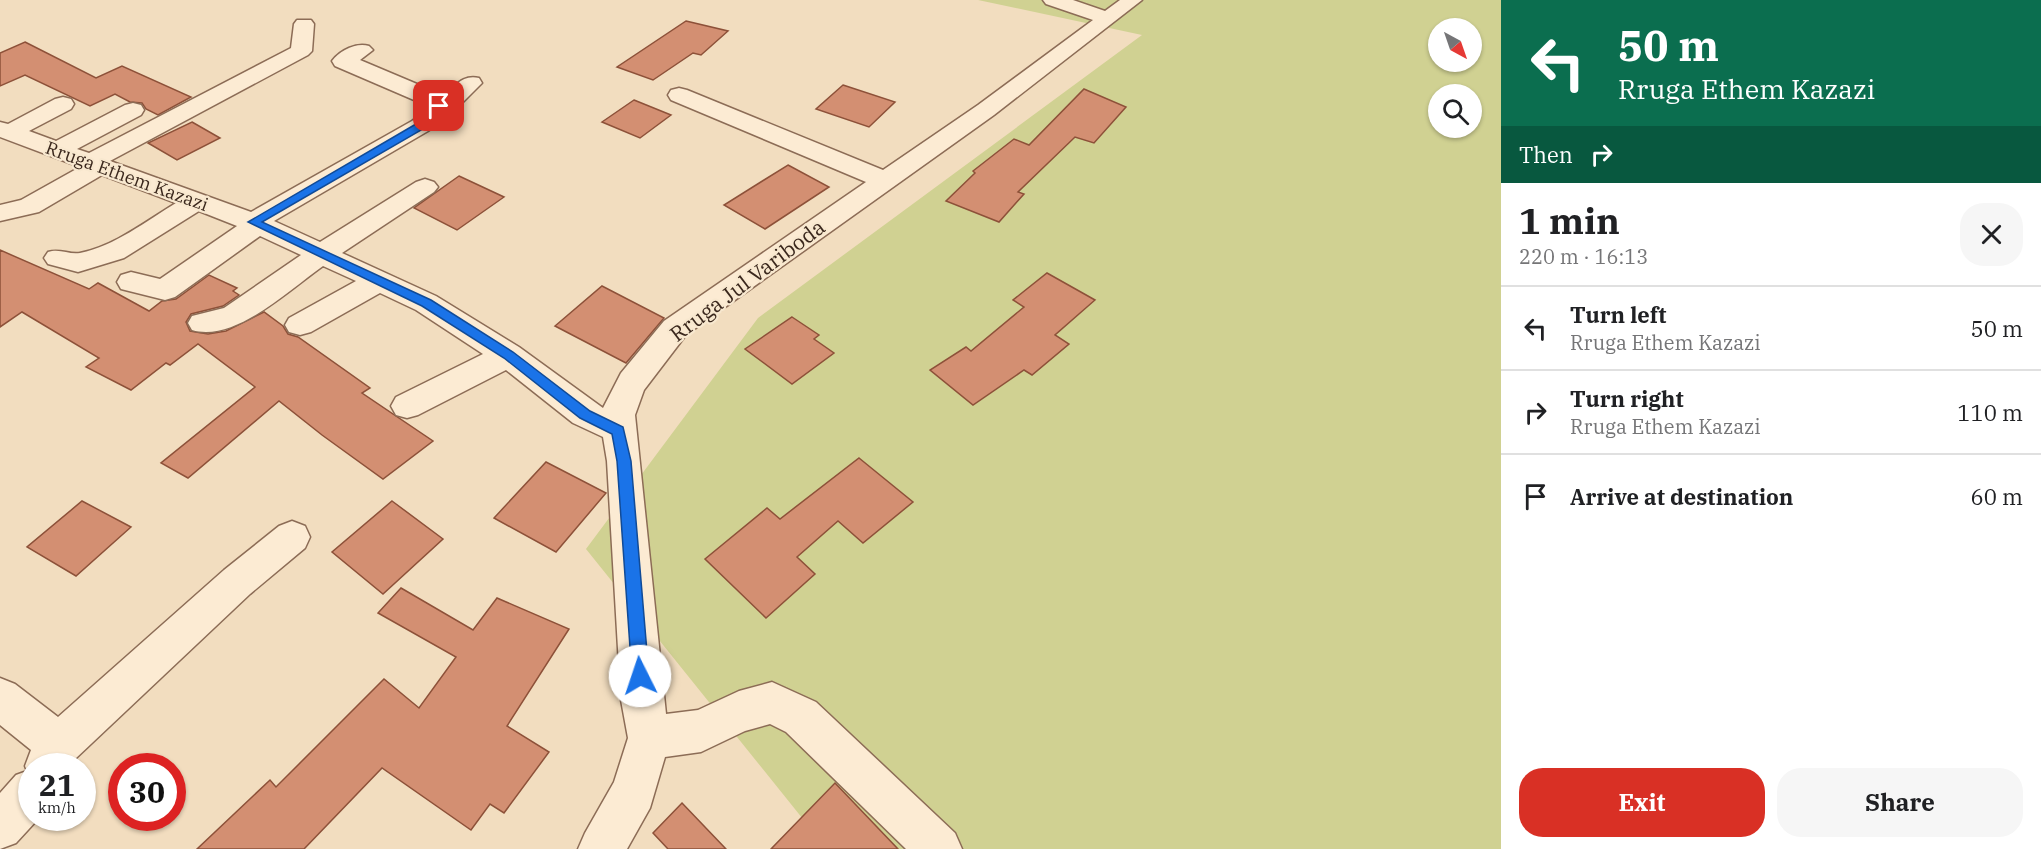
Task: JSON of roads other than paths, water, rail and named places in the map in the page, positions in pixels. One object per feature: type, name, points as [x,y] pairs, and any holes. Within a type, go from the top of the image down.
[{"type":"street","points":[[1053,0],[1108,18]]},
{"type":"street","name":"Rruga Jul Variboda","points":[[649,738],[642,699],[624,461],[619,430],[621,402],[644,367],[675,328],[995,103],[1132,0]]},
{"type":"street","points":[[0,213],[30,206],[104,167],[301,51],[304,24]]},
{"type":"street","points":[[131,282],[165,290],[257,224],[420,126],[440,111],[439,102],[365,61]]},
{"type":"street","points":[[439,106],[453,99],[471,83]]},
{"type":"street","points":[[679,95],[884,180]]},
{"type":"street","points":[[10,139],[63,104]]},
{"type":"street","points":[[57,150],[133,110]]},
{"type":"street","name":"Rruga Ethem Kazazi","points":[[10,139],[57,150],[257,224],[426,303],[508,355],[585,414],[619,430]]},
{"type":"street","points":[[104,167],[153,153]]},
{"type":"street","points":[[203,323],[233,316],[321,254],[425,187]]},
{"type":"street","points":[[58,258],[78,262],[114,252],[196,202]]},
{"type":"street","points":[[300,325],[379,281]]},
{"type":"street","points":[[407,406],[508,355]]},
{"type":"street","points":[[56,753],[237,582],[292,537]]},
{"type":"street","points":[[0,699],[50,753]]},
{"type":"street","points":[[601,849],[634,792],[649,738],[701,731],[739,712],[772,703],[801,717],[939,849]]},
{"type":"street","points":[[0,827],[18,807]]}]
